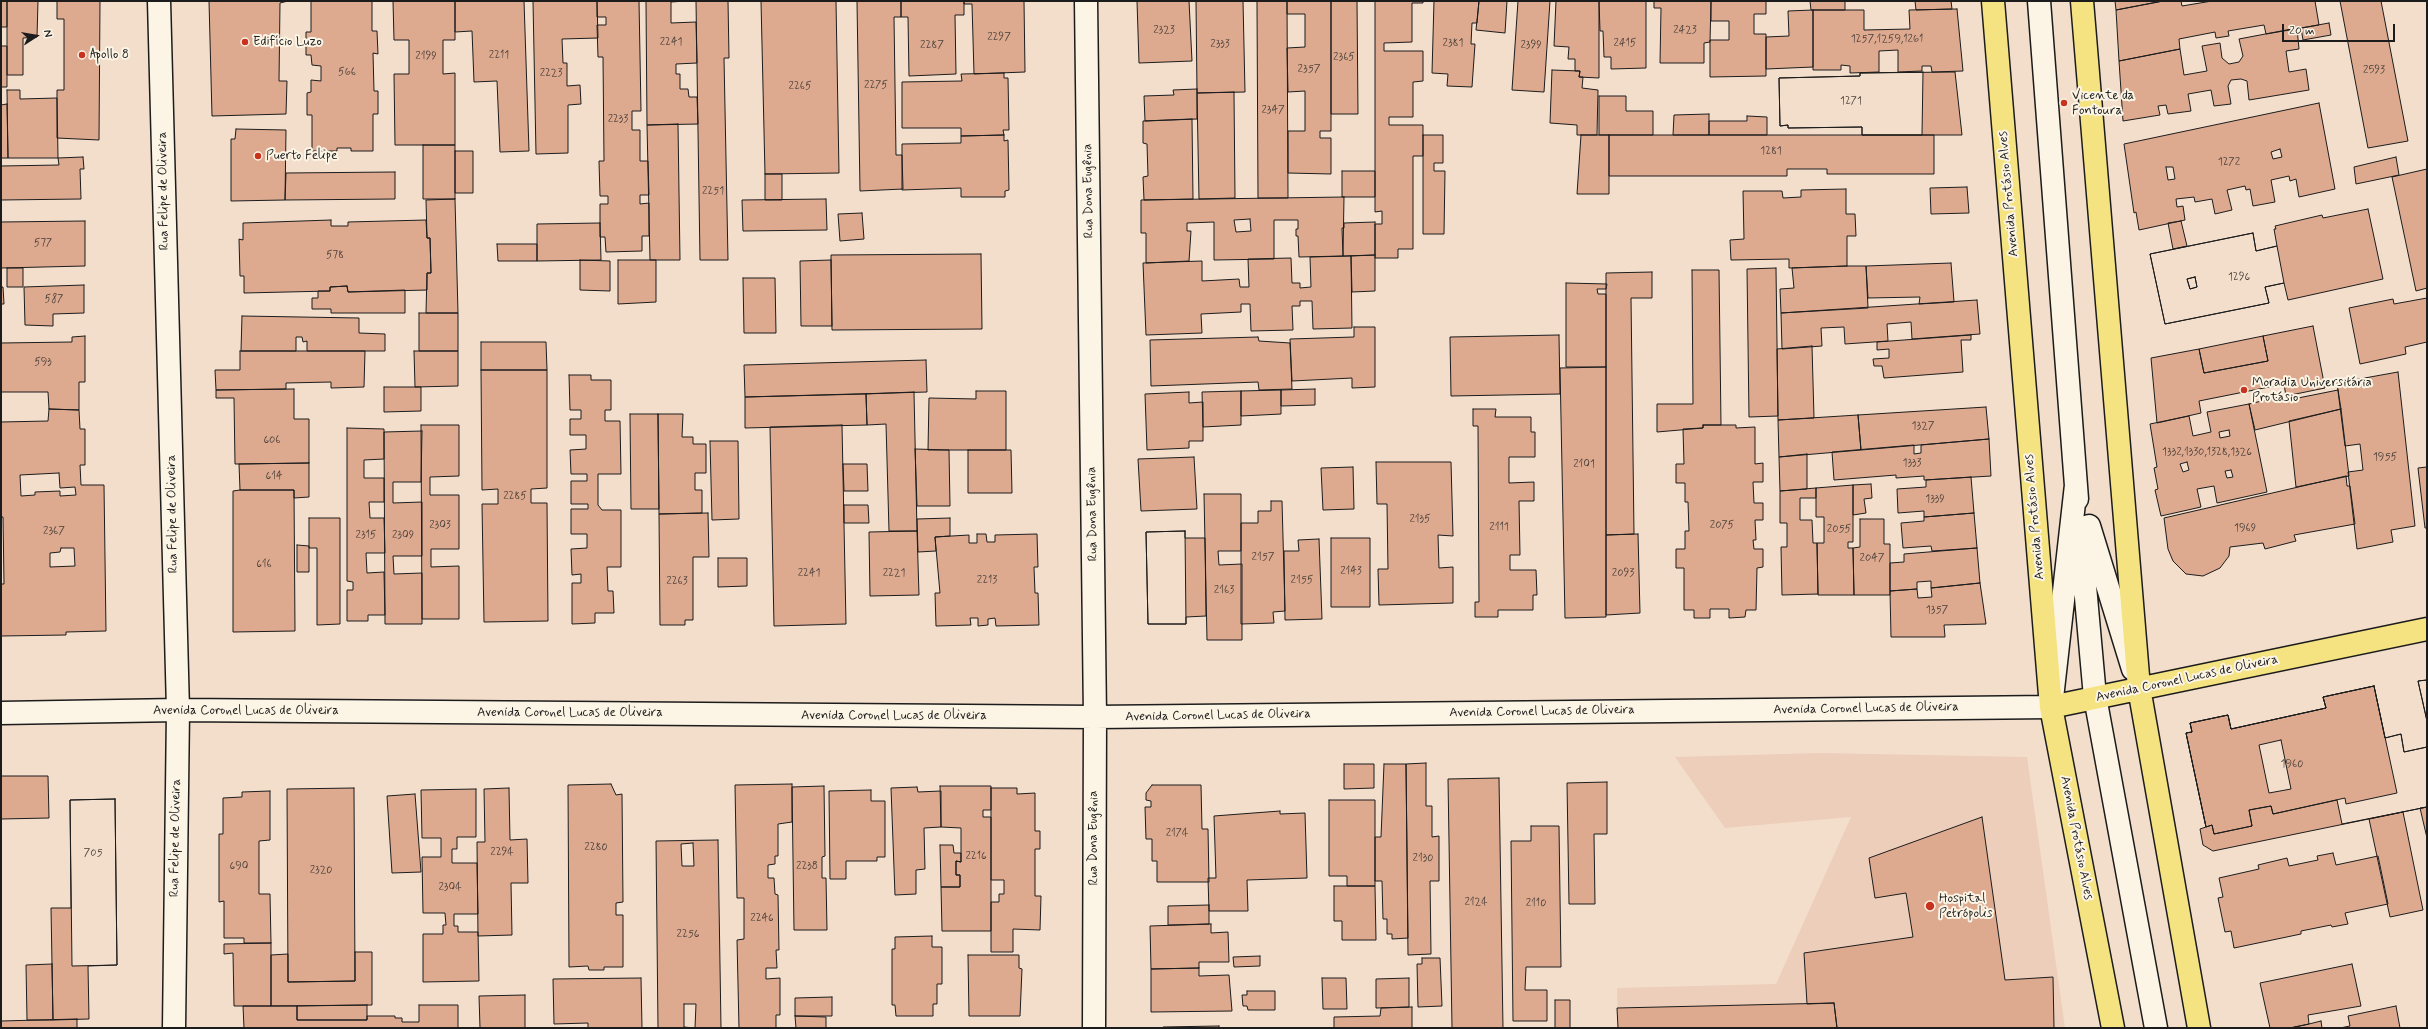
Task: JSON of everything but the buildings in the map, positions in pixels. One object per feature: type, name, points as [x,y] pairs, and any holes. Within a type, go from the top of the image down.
[{"type":"main road","name":"Avenida Protásio Alves","points":[[1993,1],[2051,707],[2113,1028]]},
{"type":"main road","points":[[2082,1],[2139,688],[2199,1028]]},
{"type":"main road","name":"Avenida Coronel Lucas de Oliveira","points":[[2051,707],[2427,629]]},
{"type":"street","name":"Rua Felipe de Oliveira","points":[[159,1],[178,710],[174,1028]]},
{"type":"street","name":"Rua Dona Eugênia","points":[[1086,1],[1095,717],[1094,1028]]},
{"type":"street","points":[[2039,1],[2076,485],[2095,697],[2156,1028]]},
{"type":"street","points":[[2051,707],[2076,485]]},
{"type":"street","points":[[2076,485],[2139,688]]},
{"type":"street","name":"Avenida Coronel Lucas de Oliveira","points":[[1,713],[178,710],[1095,717],[2051,707]]},
{"type":"shaded area","name":"Hospital Petrópolis","points":[[1820,753],[2027,757],[2065,1028],[1618,1028],[1617,988],[1776,984],[1851,817],[1725,828],[1675,757]]},
{"type":"place","name":"Edifício Luzo","points":[[245,42]]},
{"type":"place","name":"Apollo 8","points":[[82,55]]},
{"type":"place","name":"Vicente da Fontoura","points":[[2064,103]]},
{"type":"place","name":"Puerto Felipe","points":[[258,156]]},
{"type":"place","name":"Moradia Universitária Protásio","points":[[2244,390]]},
{"type":"place","name":"Hospital Petrópolis","points":[[1930,906]]}]
